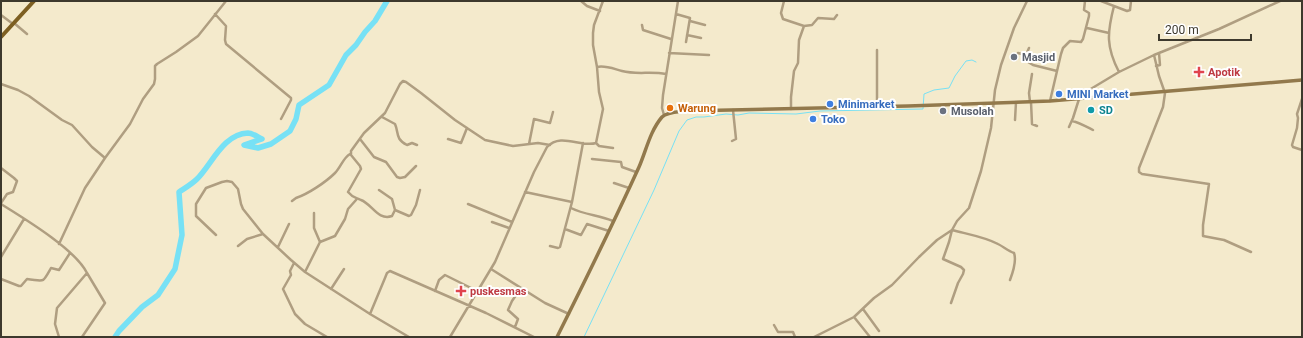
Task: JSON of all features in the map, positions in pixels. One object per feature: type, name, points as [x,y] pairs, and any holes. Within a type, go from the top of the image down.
[{"type":"main road","points":[[1,37],[34,1]]},
{"type":"street","points":[[59,244],[86,188],[105,158],[130,124],[143,99],[155,83],[155,66],[198,36],[226,1]]},
{"type":"street","points":[[581,1],[587,6],[600,11]]},
{"type":"street","points":[[596,143],[603,109],[599,92],[592,33],[603,1]]},
{"type":"street","points":[[664,115],[662,108],[666,74],[678,1]]},
{"type":"street","points":[[784,1],[781,13],[782,17],[804,26],[814,25],[818,18],[835,18],[837,15]]},
{"type":"street","points":[[951,303],[964,270],[961,267],[943,259],[952,230],[957,220],[969,208],[972,200],[991,128],[995,90],[1002,61],[1014,28],[1027,1]]},
{"type":"street","points":[[1050,102],[1063,48],[1070,41],[1082,41],[1087,28],[1089,14],[1084,10],[1084,1]]},
{"type":"street","points":[[1101,1],[1128,11],[1130,9],[1131,1]]},
{"type":"street","points":[[1069,127],[1078,99],[1089,90],[1154,55],[1219,29],[1280,1]]},
{"type":"street","points":[[1114,6],[1109,33],[1110,51],[1120,72]]},
{"type":"street","points":[[215,14],[226,27],[226,44],[291,98],[281,119]]},
{"type":"street","points":[[676,14],[690,18],[690,21],[705,25]]},
{"type":"street","points":[[1,15],[27,34]]},
{"type":"street","points":[[686,42],[690,21]]},
{"type":"street","points":[[642,25],[643,30],[671,39]]},
{"type":"street","points":[[791,109],[794,71],[798,63],[799,40],[804,26]]},
{"type":"street","points":[[1087,28],[1109,33]]},
{"type":"street","points":[[687,35],[701,38]]},
{"type":"street","points":[[1029,48],[1026,55],[1027,61],[1033,65],[1057,71]]},
{"type":"street","points":[[877,107],[878,50]]},
{"type":"street","points":[[669,53],[709,55]]},
{"type":"street","points":[[1018,53],[1026,55]]},
{"type":"street","points":[[1156,66],[1160,64],[1159,53]]},
{"type":"street","points":[[1154,55],[1156,66],[1165,92],[1163,107],[1140,168],[1140,172],[1142,174],[1209,184],[1203,236],[1224,240],[1251,252]]},
{"type":"street","points":[[596,67],[632,73],[654,72],[666,74]]},
{"type":"street","points":[[1032,74],[1029,93],[1032,124],[1036,126]]},
{"type":"street","points":[[557,337],[609,232],[651,135],[664,115],[685,111],[733,112],[1050,102],[1302,80]]},
{"type":"street","points":[[292,201],[294,198],[327,181],[336,172],[360,139],[388,109],[400,84],[404,81],[482,139],[490,142],[513,146],[542,143],[550,145],[564,141],[592,144],[596,143],[599,146],[612,148]]},
{"type":"street","points":[[1,84],[29,96],[62,120],[72,125],[92,148],[105,158]]},
{"type":"street","points":[[1302,99],[1297,114],[1298,126],[1292,145],[1302,150]]},
{"type":"street","points":[[1015,120],[1016,102]]},
{"type":"street","points":[[529,144],[534,119],[550,123],[553,112]]},
{"type":"street","points":[[732,141],[736,139],[733,112]]},
{"type":"street","points":[[382,117],[395,124],[397,136],[403,143],[412,143],[417,145]]},
{"type":"street","points":[[1072,121],[1078,122],[1082,126],[1093,130]]},
{"type":"street","points":[[448,139],[461,143],[467,128]]},
{"type":"street","points":[[360,139],[374,157],[386,162],[397,177],[405,177],[416,166]]},
{"type":"street","points":[[550,246],[560,248],[571,208],[583,143]]},
{"type":"street","points":[[450,337],[491,269],[538,163],[550,145]]},
{"type":"street","points":[[350,154],[361,168],[348,192],[356,200],[362,200],[379,214],[385,217],[392,216],[395,210],[392,199],[379,190]]},
{"type":"street","points":[[592,159],[621,162],[622,167],[636,172]]},
{"type":"street","points":[[1,168],[17,181],[13,192],[7,194],[1,204],[70,253],[87,273],[105,303],[82,337]]},
{"type":"street","points":[[216,235],[196,216],[196,204],[206,188],[227,181],[232,182],[238,188],[240,204],[243,209],[263,234],[294,263],[305,272],[370,314],[409,337]]},
{"type":"street","points":[[614,183],[629,188]]},
{"type":"street","points":[[395,210],[409,216],[411,215],[416,205],[420,190]]},
{"type":"street","points":[[525,192],[572,202]]},
{"type":"street","points":[[305,272],[320,242],[335,236],[345,219],[348,209],[356,200]]},
{"type":"street","points":[[468,204],[512,222]]},
{"type":"street","points":[[571,208],[581,213],[588,215],[593,214],[613,221]]},
{"type":"street","points":[[314,213],[314,228],[320,242]]},
{"type":"street","points":[[1,257],[24,219]]},
{"type":"street","points":[[492,222],[509,228]]},
{"type":"street","points":[[278,247],[289,224]]},
{"type":"street","points":[[565,229],[581,234],[587,224],[609,232]]},
{"type":"street","points":[[814,337],[821,336],[854,317],[874,298],[898,280],[919,256],[937,240],[952,230],[997,243],[1008,251],[1014,253],[1014,269],[1010,280]]},
{"type":"street","points":[[238,246],[247,239],[263,234]]},
{"type":"street","points":[[1,279],[19,286],[22,285],[27,279],[42,281],[45,279],[51,268],[59,270],[70,253]]},
{"type":"street","points":[[294,263],[283,290],[295,314],[305,324],[327,337]]},
{"type":"street","points":[[331,288],[344,269]]},
{"type":"street","points":[[491,269],[545,303],[568,314]]},
{"type":"street","points":[[370,314],[389,271],[468,305],[534,337]]},
{"type":"street","points":[[59,337],[55,324],[57,308],[87,273]]},
{"type":"street","points":[[435,291],[439,280],[445,275],[477,291]]},
{"type":"street","points":[[515,327],[518,319],[508,310],[520,288]]},
{"type":"street","points":[[864,309],[879,331]]},
{"type":"street","points":[[854,317],[870,337]]},
{"type":"street","points":[[774,325],[779,332],[793,332],[795,337]]},
{"type":"waterway","points":[[115,337],[142,307],[158,295],[175,269],[182,235],[179,192],[197,179],[219,151],[232,138],[248,133],[251,134],[262,139],[244,145],[258,148],[271,144],[290,131],[296,119],[299,105],[329,85],[346,55],[375,21],[387,1]]},
{"type":"waterway","points":[[584,337],[654,190],[679,131],[687,120],[696,117],[726,114],[796,114],[820,111],[923,109],[924,94],[934,90],[949,88],[955,76],[966,61],[972,60],[976,62]]},
{"type":"place","name":"Masjid","points":[[1014,57]]},
{"type":"place","name":"Apotik","points":[[1199,72]]},
{"type":"place","name":"MINI Market","points":[[1059,94]]},
{"type":"place","name":"Minimarket","points":[[830,104]]},
{"type":"place","name":"Warung","points":[[670,108]]},
{"type":"place","name":"SD","points":[[1091,110]]},
{"type":"place","name":"Musolah","points":[[943,111]]},
{"type":"place","name":"Toko","points":[[813,119]]},
{"type":"place","name":"puskesmas","points":[[461,291]]}]
